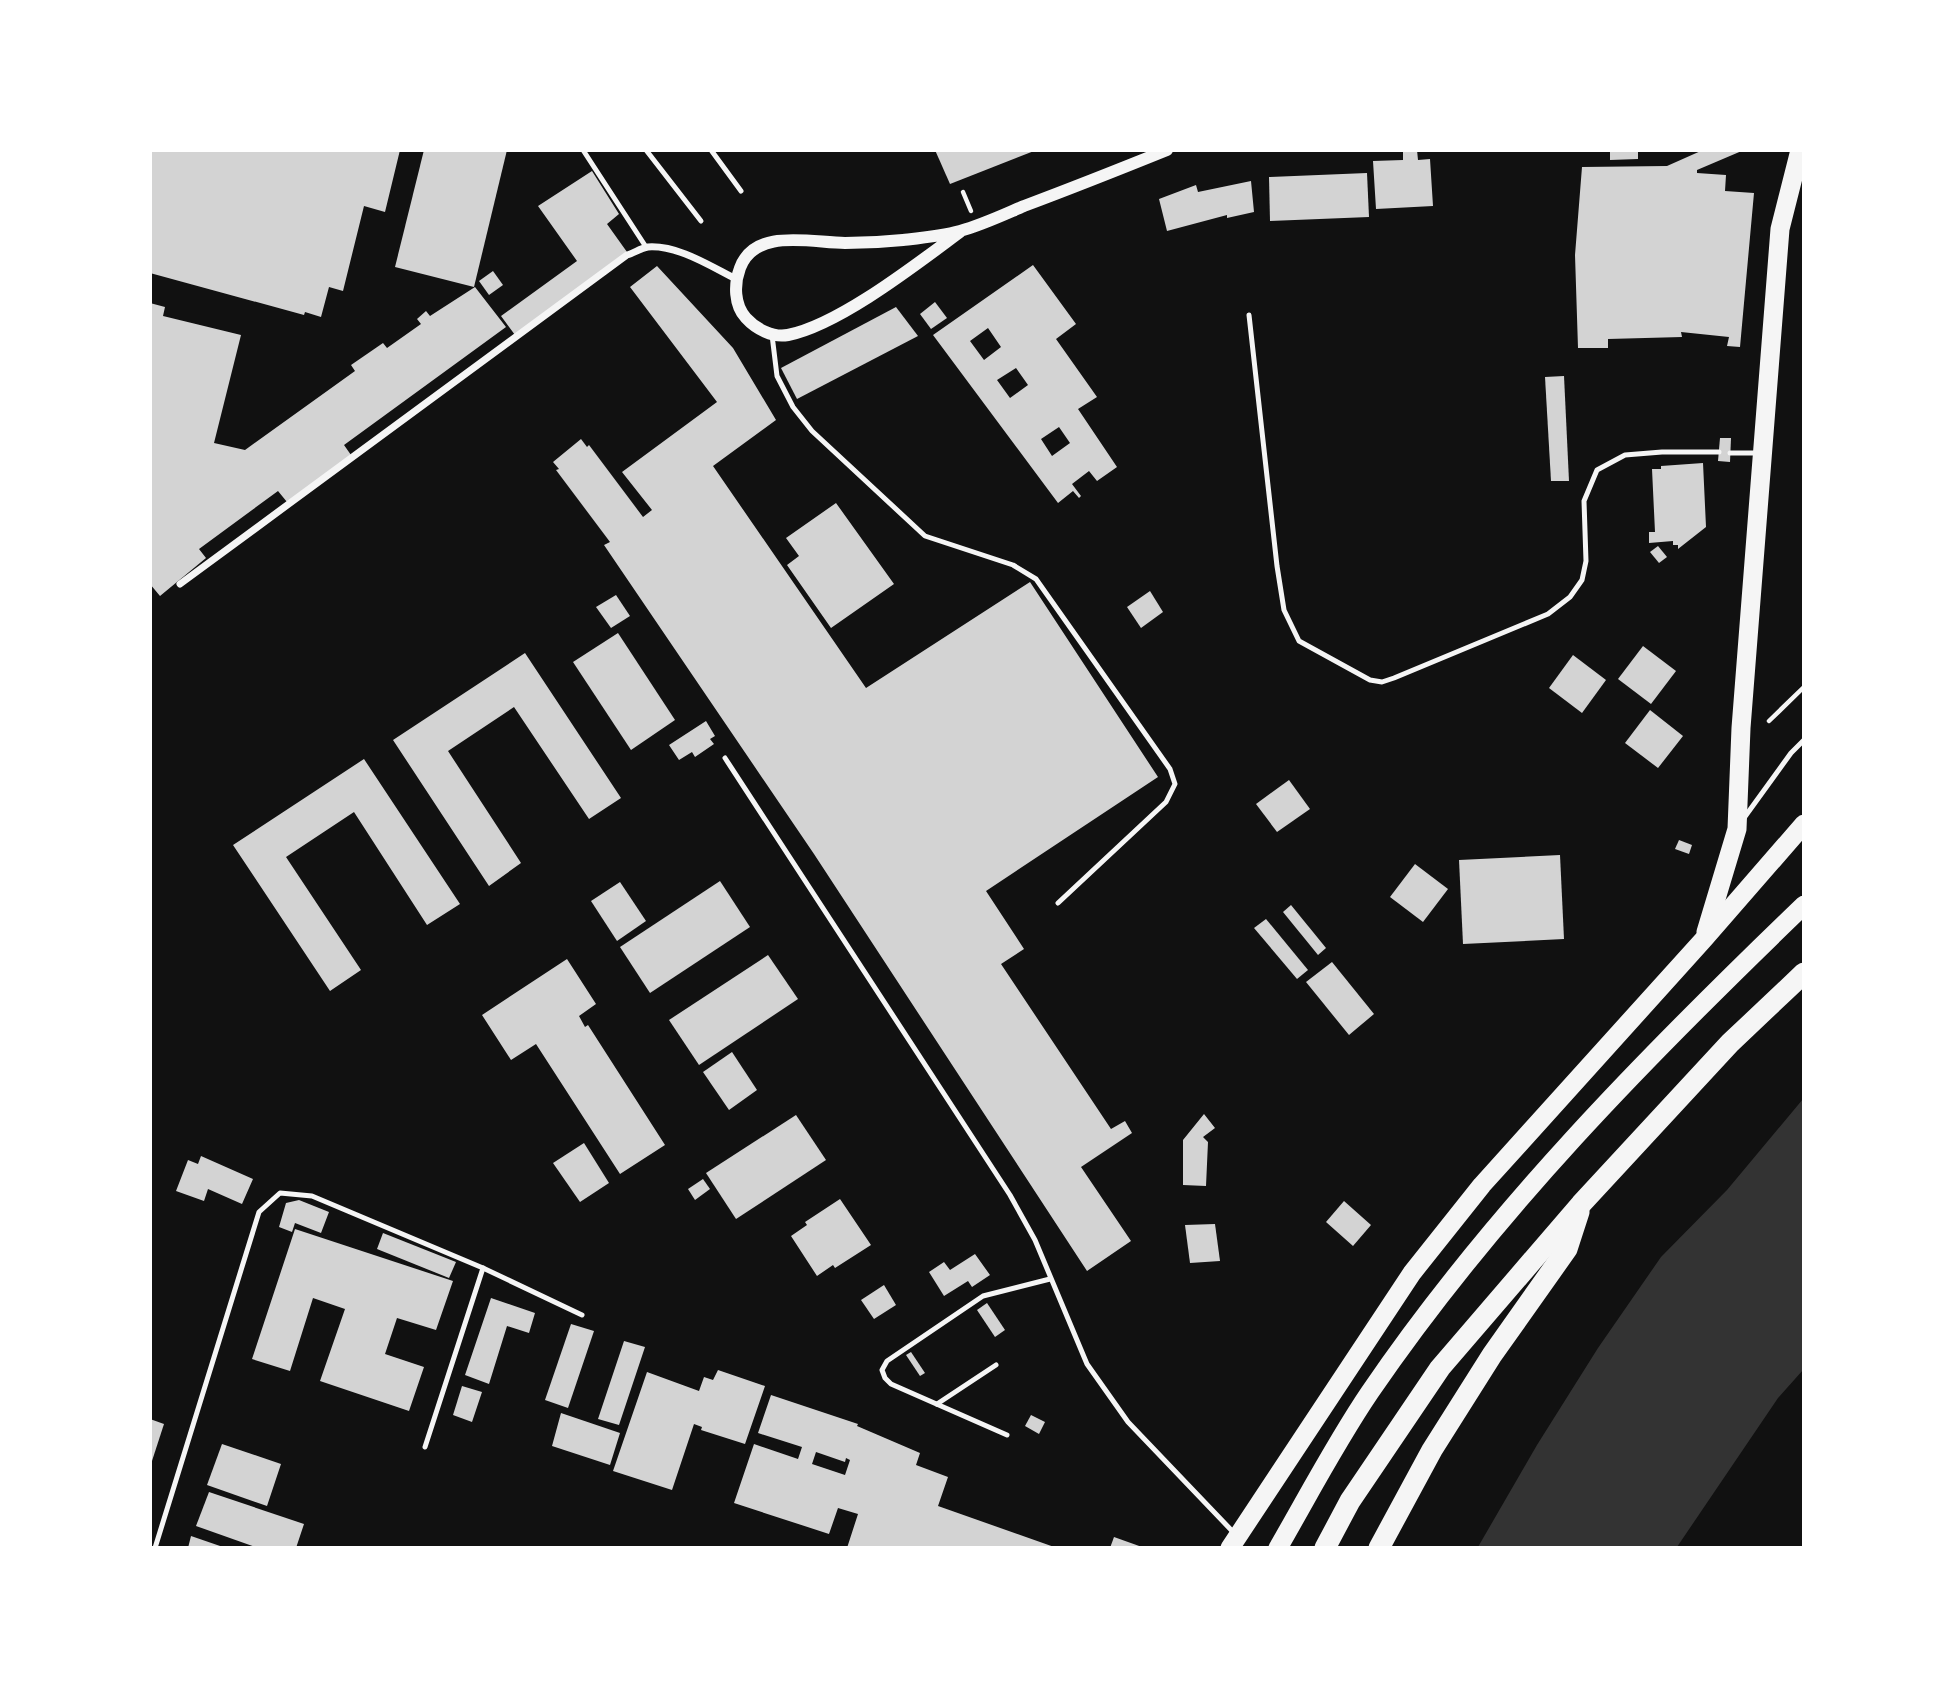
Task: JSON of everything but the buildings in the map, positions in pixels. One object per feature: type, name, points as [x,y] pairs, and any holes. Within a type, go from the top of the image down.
[{"type":"highway","points":[[1704,939],[1737,829],[1741,728],[1780,229],[1800,150]]},
{"type":"highway","points":[[1234,1542],[1412,1273],[1482,1185],[1802,827]]},
{"type":"highway","points":[[1278,1548],[1369,1394],[1471,1257],[1583,1127],[1700,1004],[1804,905]]},
{"type":"highway","points":[[1325,1548],[1350,1501],[1440,1368],[1581,1203],[1730,1043],[1804,973]]},
{"type":"highway","points":[[1379,1548],[1432,1450],[1492,1355],[1567,1249],[1581,1203]]},
{"type":"street","points":[[960,232],[901,240],[845,243],[783,240],[767,243],[752,251],[741,263],[736,279],[737,302],[744,317],[757,328],[786,336],[828,320],[960,232],[1167,150]]},
{"type":"street","points":[[180,584],[628,255],[646,247],[665,249],[687,255],[736,279]]},
{"type":"lane","points":[[583,150],[646,247]]},
{"type":"lane","points":[[711,150],[741,191]]},
{"type":"lane","points":[[650,152],[701,220]]},
{"type":"lane","points":[[1249,315],[1284,610],[1299,641],[1370,680],[1382,682],[1394,678],[1548,614],[1570,597],[1582,580],[1586,561],[1584,501],[1597,470],[1625,456],[1662,452],[1719,452]]},
{"type":"lane","points":[[772,334],[777,376],[793,408],[812,431],[925,536],[1013,565],[1036,579],[1170,769],[1175,784],[1167,802],[1058,903]]},
{"type":"lane","points":[[1730,453],[1763,453]]},
{"type":"lane","points":[[1737,829],[1791,753],[1804,740]]},
{"type":"lane","points":[[724,758],[1010,1195],[1035,1240],[1087,1364],[1128,1422],[1234,1542]]},
{"type":"lane","points":[[155,1548],[260,1212],[280,1193],[312,1196],[483,1268],[582,1315]]},
{"type":"lane","points":[[425,1447],[483,1268]]},
{"type":"lane","points":[[1007,1435],[891,1384],[882,1370],[887,1361],[983,1296],[1050,1279]]},
{"type":"lane","points":[[937,1404],[996,1365]]},
{"type":"path","points":[[1769,721],[1804,687]]},
{"type":"shaded area","points":[[1803,1099],[1803,1370],[1778,1398],[1677,1547],[1478,1547],[1537,1445],[1598,1348],[1661,1257],[1727,1190]]}]
